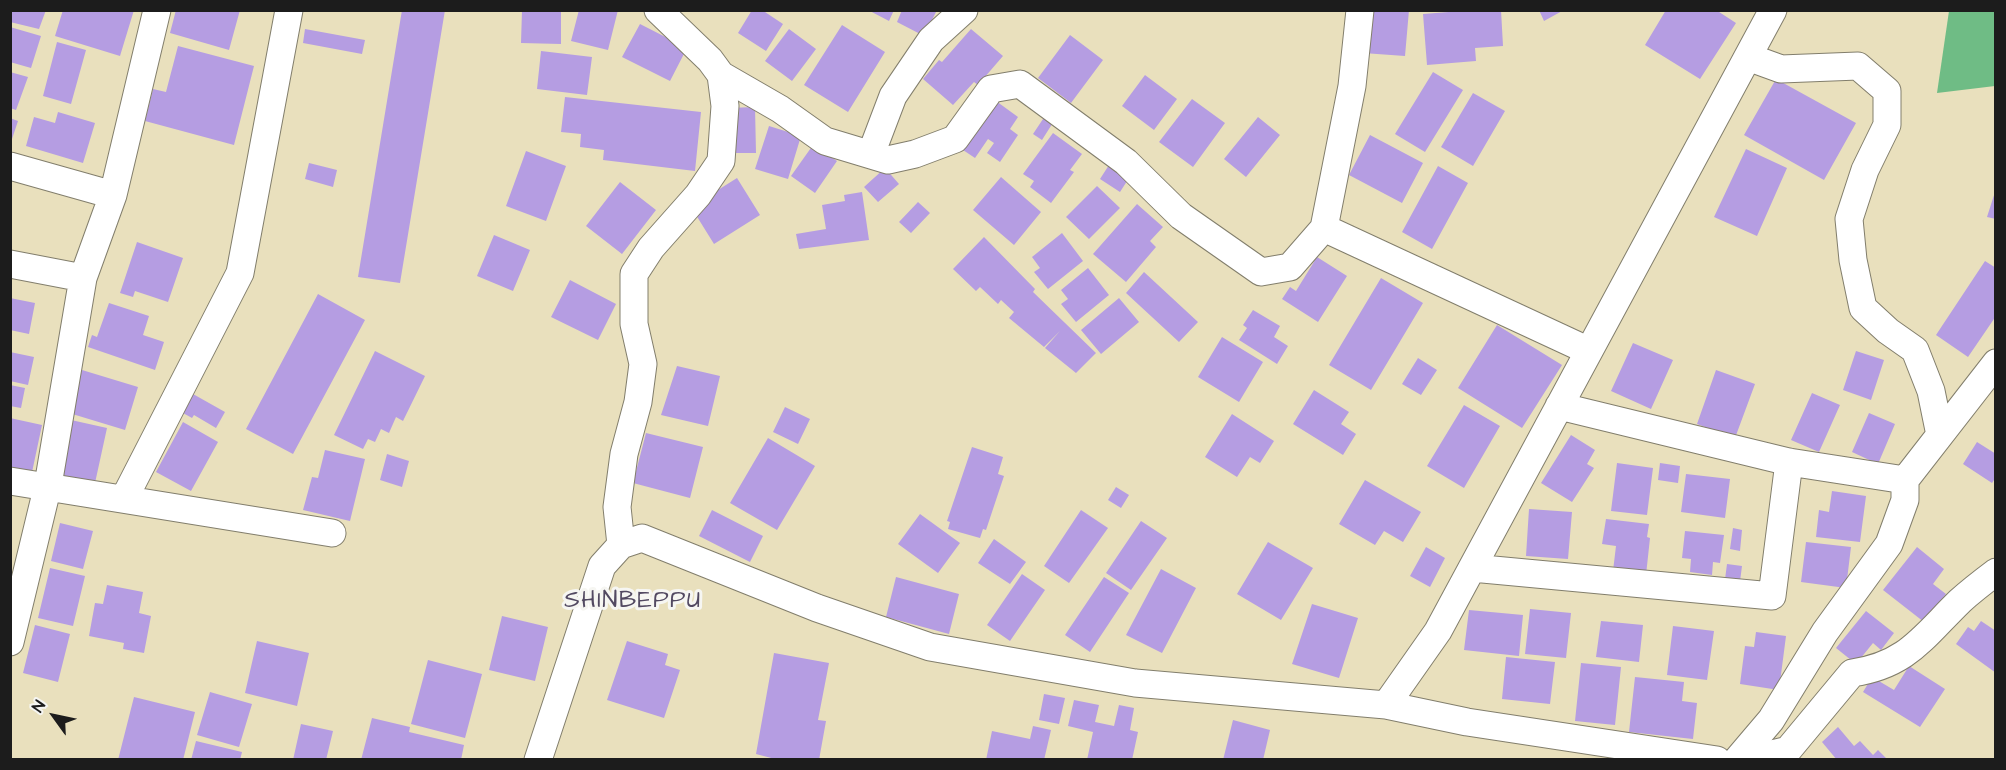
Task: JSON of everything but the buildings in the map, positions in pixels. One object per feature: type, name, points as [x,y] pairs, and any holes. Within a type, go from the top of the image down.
[{"type":"street","points":[[10,642],[48,485],[83,278],[113,195],[157,10]]},
{"type":"street","points":[[125,497],[240,273],[289,10]]},
{"type":"street","points":[[658,10],[710,60],[721,75],[780,109],[825,141],[888,160],[915,154],[955,139],[991,89],[1020,84],[1126,162],[1181,216],[1261,272],[1290,267],[1323,228],[1352,86],[1360,10]]},
{"type":"street","points":[[871,154],[892,96],[931,40],[964,10]]},
{"type":"street","points":[[1386,705],[1438,631],[1773,10]]},
{"type":"street","points":[[1748,57],[1781,69],[1858,66],[1887,91],[1887,125],[1865,170],[1849,219],[1853,260],[1863,308],[1888,331],[1915,350],[1931,391],[1940,435]]},
{"type":"street","points":[[621,545],[617,507],[624,454],[638,402],[643,364],[634,324],[633,274],[651,248],[698,195],[721,161],[725,106],[721,75]]},
{"type":"street","points":[[11,169],[113,195]]},
{"type":"street","points":[[1323,228],[1589,351]]},
{"type":"street","points":[[10,264],[83,278]]},
{"type":"street","points":[[1737,759],[1771,720],[1825,632],[1889,544],[1905,500],[1905,480],[1995,363]]},
{"type":"street","points":[[1559,406],[1789,462],[1905,480]]},
{"type":"street","points":[[1472,568],[1772,596],[1789,462]]},
{"type":"street","points":[[10,481],[125,497],[332,533]]},
{"type":"street","points":[[538,759],[602,566],[621,545],[642,538],[817,608],[930,647],[1135,683],[1386,705],[1467,722],[1717,759]]},
{"type":"street","points":[[1747,759],[1788,750],[1852,673],[1873,670],[1918,646],[1961,600],[1995,572]]},
{"type":"green space","points":[[1949,11],[1995,11],[1995,86],[1937,93]]},
{"type":"district","name":"SHINBEPPU","points":[[633,602]]}]
